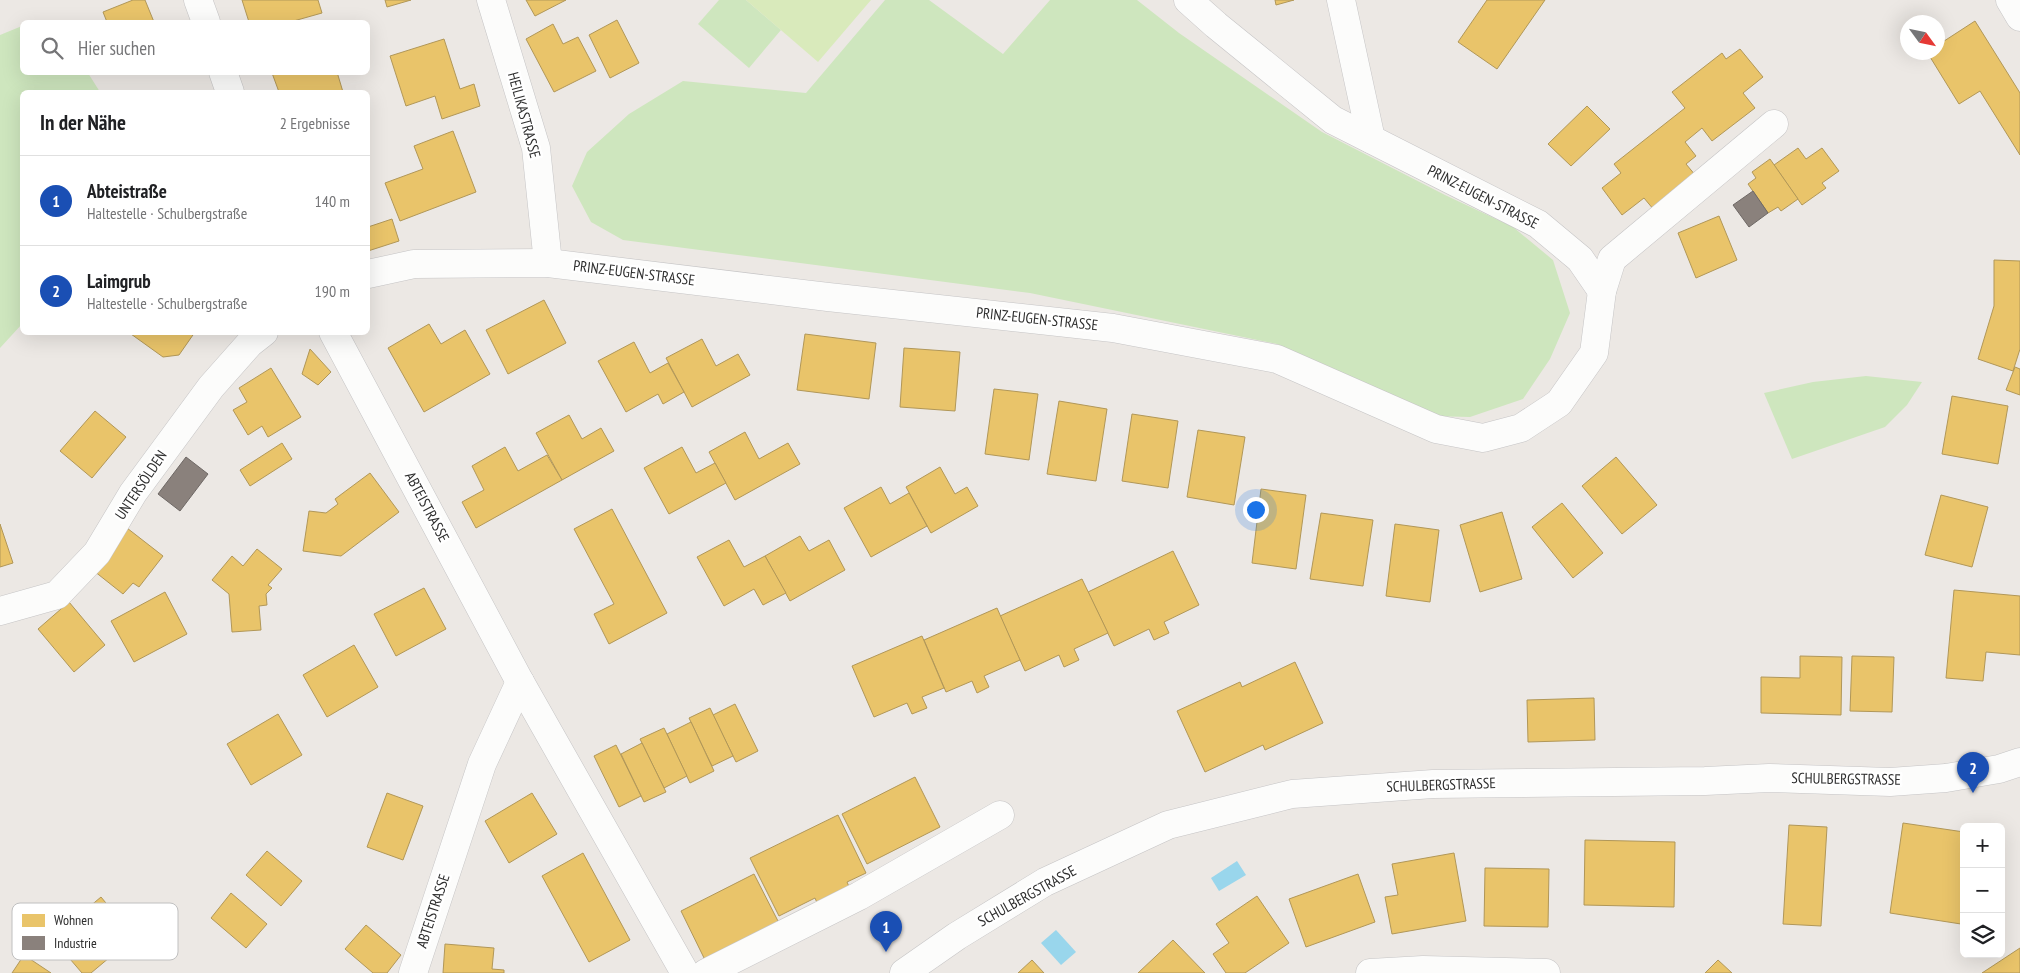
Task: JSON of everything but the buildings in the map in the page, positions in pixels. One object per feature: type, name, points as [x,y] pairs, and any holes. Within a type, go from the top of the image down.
[{"type":"street","points":[[198,0],[205,20]]},
{"type":"street","name":"HEILIKASTRASSE","points":[[491,0],[536,148],[548,263]]},
{"type":"street","name":"PRINZ-EUGEN-STRASSE","points":[[1188,0],[1333,120],[1538,224],[1580,259],[1602,291]]},
{"type":"street","points":[[1341,0],[1371,139]]},
{"type":"street","points":[[2010,0],[2020,17]]},
{"type":"street","points":[[224,75],[229,90]]},
{"type":"street","name":"PRINZ-EUGEN-STRASSE","points":[[370,274],[414,264],[548,263],[828,297],[1113,328],[1277,359],[1436,429],[1483,438],[1521,428],[1559,403],[1594,353],[1602,291],[1612,259],[1774,124]]},
{"type":"street","name":"UNTERSÖLDEN","points":[[0,611],[57,595],[97,553],[133,493],[211,387],[250,343],[260,335]]},
{"type":"street","name":"ABTEISTRASSE","points":[[335,335],[520,682],[685,973]]},
{"type":"street","name":"ABTEISTRASSE","points":[[413,973],[482,764],[520,682]]},
{"type":"street","name":"SCHULBERGSTRASSE","points":[[904,973],[957,936],[1045,882],[1168,825],[1292,794],[1433,784],[1769,778],[1890,782],[1946,778],[1999,769],[2020,762]]},
{"type":"street","points":[[706,973],[858,896],[1000,816]]},
{"type":"street","points":[[1370,973],[1423,970],[1546,973]]},
{"type":"green space","points":[[719,0],[746,0],[781,30],[749,68],[698,24]]},
{"type":"green space","points":[[746,0],[871,0],[818,62]]},
{"type":"green space","points":[[885,0],[929,0],[1003,54],[1050,0],[1137,0],[1179,33],[1322,132],[1445,195],[1513,227],[1553,260],[1570,313],[1550,359],[1523,399],[1470,417],[1430,416],[1277,344],[1030,293],[623,240],[591,222],[572,186],[587,152],[629,114],[683,81],[806,93]]},
{"type":"green space","points":[[20,27],[20,75],[89,75],[99,90],[20,90],[20,326],[0,348],[0,35]]},
{"type":"green space","points":[[1866,376],[1922,382],[1907,405],[1885,427],[1792,459],[1764,393],[1813,382]]},
{"type":"water","points":[[1237,861],[1246,875],[1219,891],[1211,878]]},
{"type":"water","points":[[1056,930],[1076,952],[1061,965],[1041,943]]},
{"type":"place","name":"Laimgrub","points":[[1973,793]]},
{"type":"place","name":"Abteistraße","points":[[886,952]]}]
